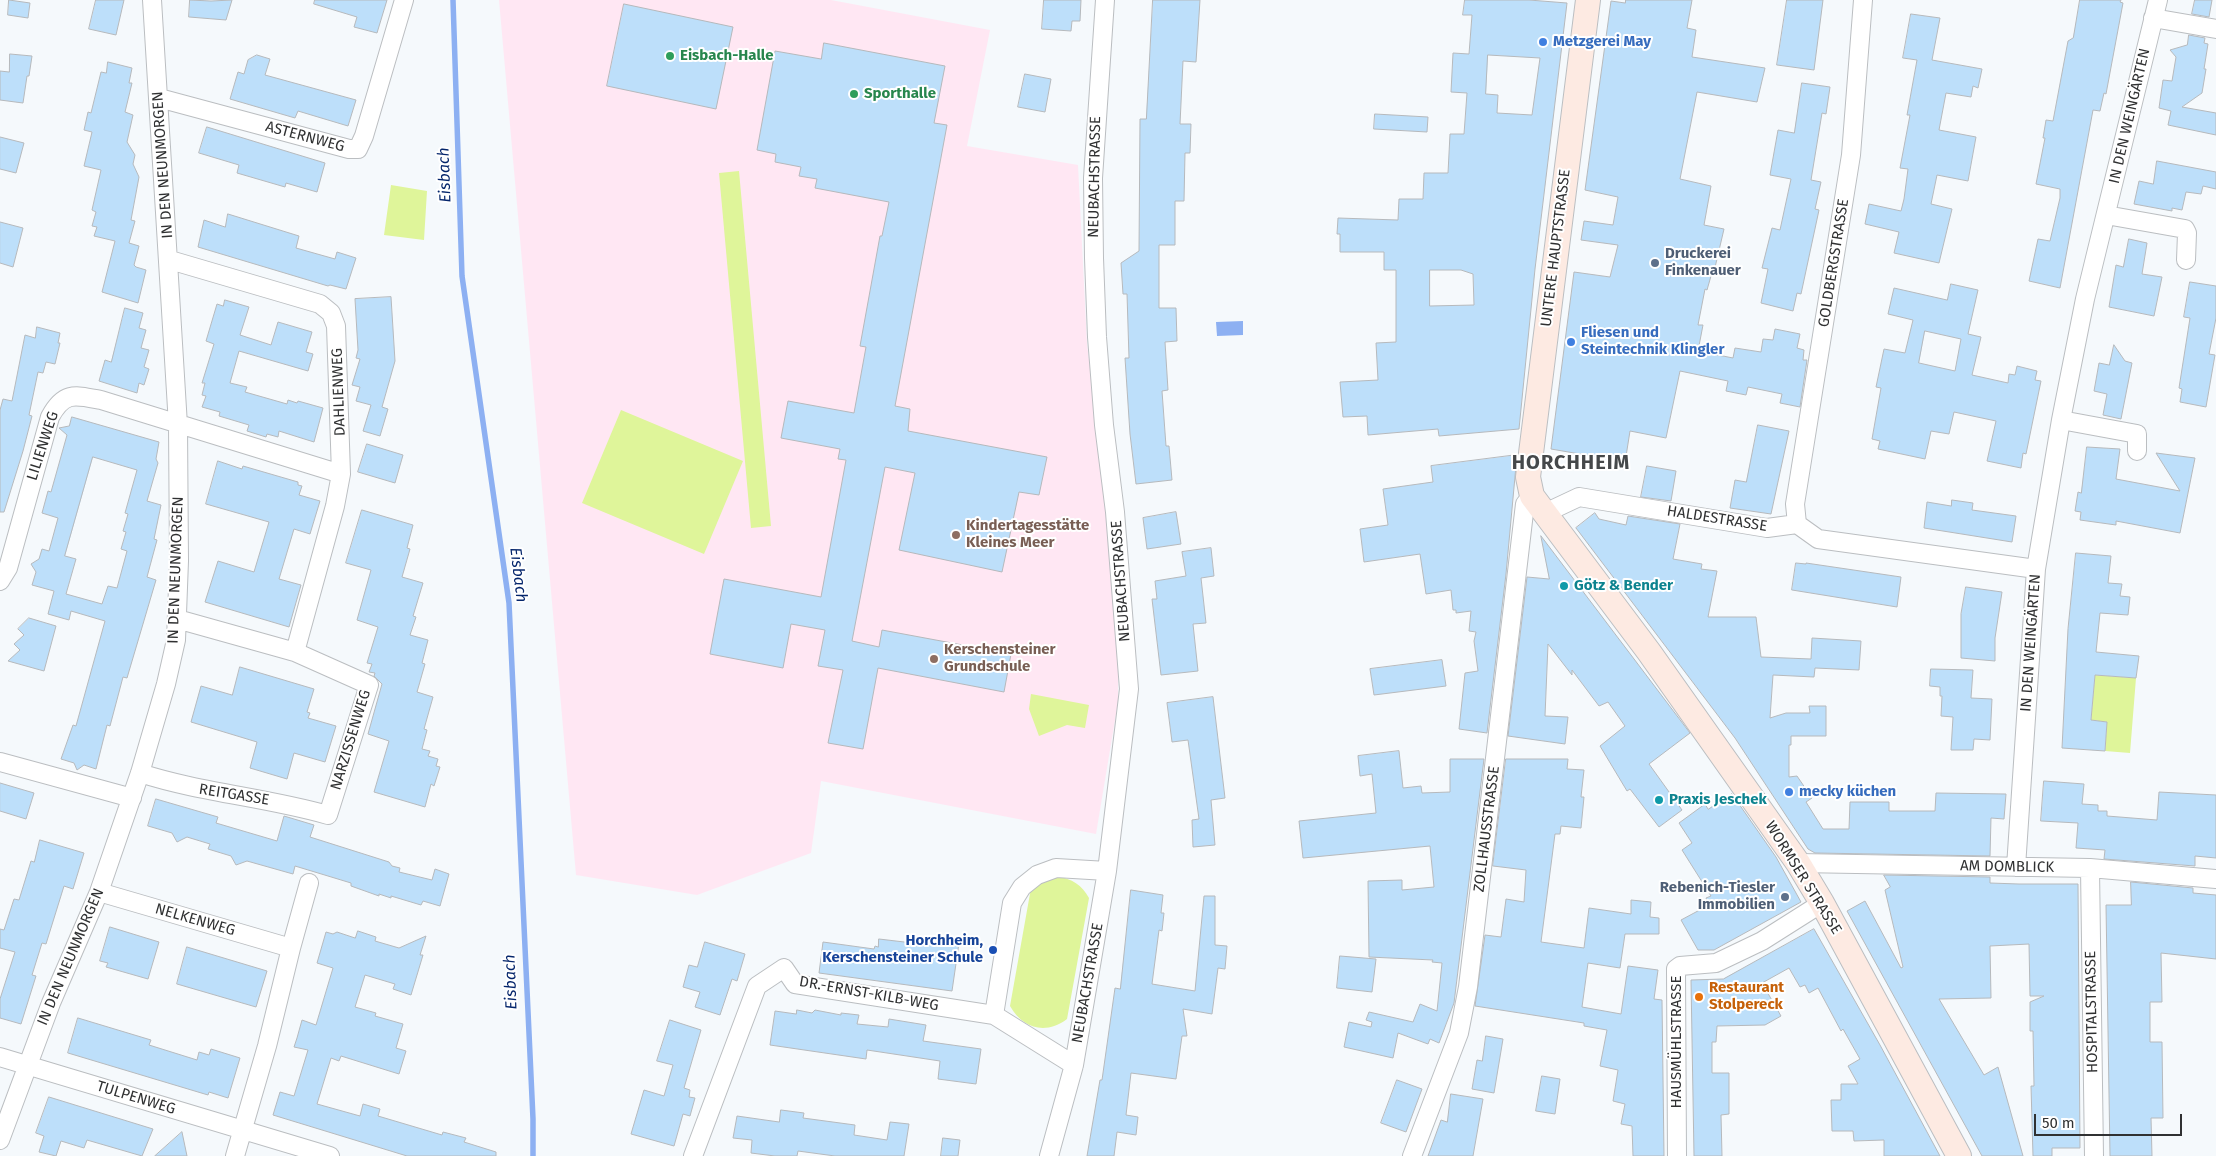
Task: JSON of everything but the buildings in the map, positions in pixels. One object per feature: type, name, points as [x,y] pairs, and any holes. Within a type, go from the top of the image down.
[{"type":"main road","name":"UNTERE HAUPTSTRASSE","points":[[1539,505],[1528,477],[1588,0]]},
{"type":"main road","name":"WORMSER STRASSE","points":[[1539,505],[1649,652],[1798,863],[1822,903],[1959,1156]]},
{"type":"street","name":"IN DEN NEUNMORGEN","points":[[0,1140],[51,1003],[99,892],[140,773],[166,684],[176,640],[179,561],[178,425],[170,260],[152,0]]},
{"type":"street","name":"ASTERNWEG","points":[[159,98],[348,149],[358,149],[364,136],[404,0]]},
{"type":"street","name":"NEUBACHSTRASSE","points":[[1049,1156],[1074,1065],[1107,871],[1129,689],[1115,512],[1098,347],[1094,258],[1093,178],[1105,0]]},
{"type":"street","name":"GOLDBERGSTRASSE","points":[[1797,524],[1795,504],[1851,155],[1863,0]]},
{"type":"street","name":"IN DEN WEINGÄRTEN","points":[[2016,867],[2036,568],[2061,420],[2085,299],[2158,0]]},
{"type":"street","points":[[2153,18],[2216,28]]},
{"type":"street","points":[[2106,214],[2185,228],[2188,233],[2186,260]]},
{"type":"street","name":"DAHLIENWEG","points":[[170,260],[320,304],[331,313],[336,326],[341,474]]},
{"type":"street","name":"LILIENWEG","points":[[0,581],[8,568],[50,417],[58,403],[68,398],[82,396],[101,400],[178,425]]},
{"type":"street","points":[[2061,420],[2137,434],[2137,451]]},
{"type":"street","points":[[178,425],[341,474],[335,506],[295,652]]},
{"type":"street","name":"HALDESTRASSE","points":[[1539,505],[1579,497],[1767,528],[1797,524]]},
{"type":"street","name":"ZOLLHAUSSTRASSE","points":[[1412,1156],[1458,1033],[1468,987],[1525,504],[1539,505]]},
{"type":"street","points":[[1797,524],[1818,539],[2036,568]]},
{"type":"street","name":"NARZISSENWEG","points":[[177,619],[295,652],[369,684],[328,815]]},
{"type":"street","points":[[0,762],[132,798]]},
{"type":"street","name":"REITGASSE","points":[[140,773],[178,785],[289,804],[328,815]]},
{"type":"street","name":"AM DOMBLICK","points":[[1798,863],[2090,868],[2216,879]]},
{"type":"street","points":[[994,1015],[1012,903],[1022,887],[1037,875],[1056,868],[1107,871]]},
{"type":"street","name":"HOSPITALSTRASSE","points":[[2090,868],[2094,1156]]},
{"type":"street","points":[[236,1156],[309,883]]},
{"type":"street","name":"NELKENWEG","points":[[99,892],[291,948]]},
{"type":"street","name":"HAUSMÜHLSTRASSE","points":[[1677,1156],[1676,969],[1680,966],[1716,963],[1725,959],[1762,941],[1822,903]]},
{"type":"street","name":"DR.-ERNST-KILB-WEG","points":[[693,1156],[758,986],[784,968],[795,984],[994,1015],[1074,1065]]},
{"type":"street","name":"TULPENWEG","points":[[0,1057],[330,1156]]},
{"type":"shaded area","points":[[499,0],[831,0],[990,30],[967,146],[1078,165],[1087,344],[1119,599],[1118,702],[1096,834],[821,781],[811,853],[697,895],[576,875]]},
{"type":"green space","points":[[739,171],[771,526],[751,528],[719,173]]},
{"type":"green space","points":[[391,185],[427,191],[424,240],[384,235]]},
{"type":"green space","points":[[621,410],[743,461],[704,554],[582,503]]},
{"type":"green space","points":[[2095,675],[2136,678],[2130,753],[2105,751],[2107,722],[2091,720]]},
{"type":"green space","points":[[1031,694],[1089,705],[1085,728],[1067,725],[1039,736],[1029,709]]},
{"type":"green space","points":[[1057,876],[1076,883],[1089,898],[1067,1019],[1051,1027],[1043,1028],[1035,1027],[1021,1020],[1010,1006],[1031,888],[1039,881]]},
{"type":"water","points":[[1243,321],[1243,335],[1217,336],[1216,322]]},
{"type":"waterway","name":"Eisbach","points":[[453,0],[462,276],[509,603],[533,1119],[533,1156]]},
{"type":"place","name":"Metzgerei May","points":[[1543,42]]},
{"type":"place","name":"Eisbach-Halle","points":[[670,56]]},
{"type":"place","name":"Sporthalle","points":[[854,94]]},
{"type":"place","name":"Druckerei Finkenauer","points":[[1655,263]]},
{"type":"place","name":"Fliesen und Steintechnik Klingler","points":[[1571,342]]},
{"type":"place","name":"Kindertagesstätte Kleines Meer","points":[[956,535]]},
{"type":"place","name":"Götz & Bender","points":[[1564,586]]},
{"type":"place","name":"Kerschensteiner Grundschule","points":[[934,659]]},
{"type":"place","name":"mecky küchen","points":[[1789,792]]},
{"type":"place","name":"Praxis Jeschek","points":[[1659,800]]},
{"type":"place","name":"Rebenich-Tiesler Immobilien","points":[[1785,897]]},
{"type":"place","name":"Horchheim, Kerschensteiner Schule","points":[[993,950]]},
{"type":"place","name":"Restaurant Stolpereck","points":[[1699,997]]},
{"type":"district","name":"HORCHHEIM","points":[[1571,463]]}]
